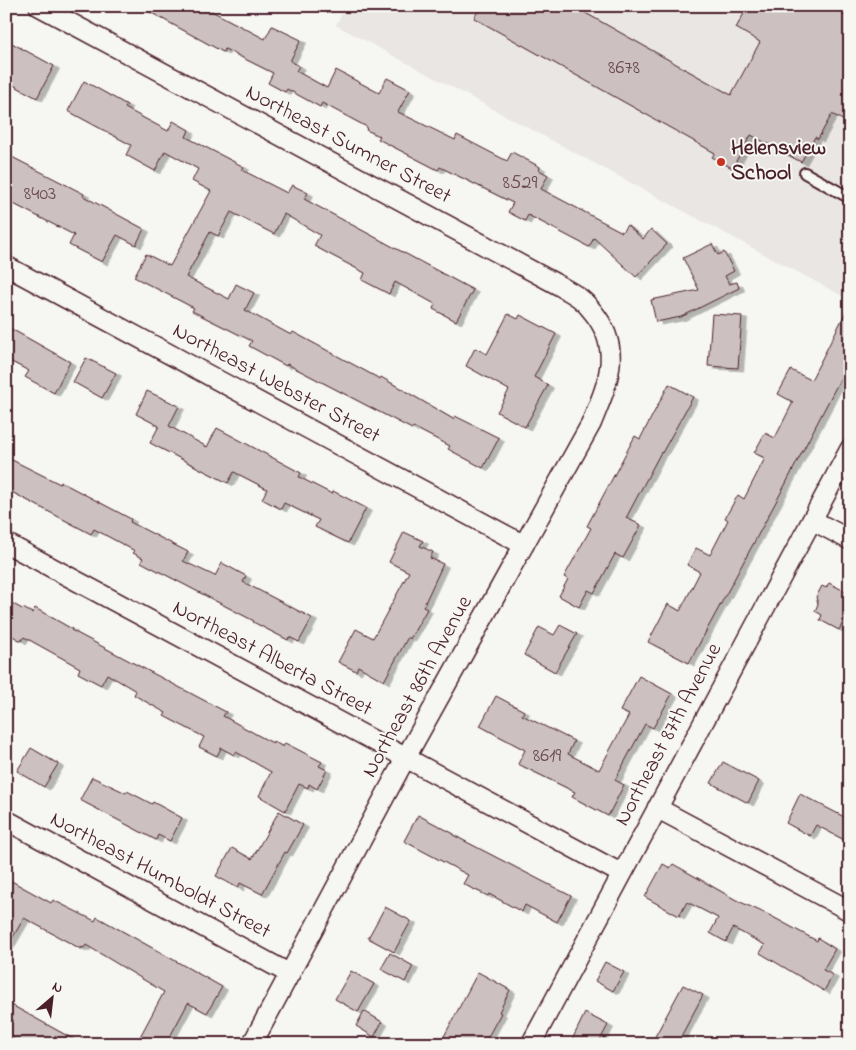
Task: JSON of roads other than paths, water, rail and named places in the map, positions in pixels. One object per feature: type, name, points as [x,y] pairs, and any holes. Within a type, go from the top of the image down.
[{"type":"street","name":"Northeast Sumner Street","points":[[39,6],[560,286],[584,301],[602,324],[611,348]]},
{"type":"street","name":"Northeast Webster Street","points":[[6,266],[524,545]]},
{"type":"street","name":"Northeast 86th Avenue","points":[[252,1044],[406,757],[591,424],[609,376],[611,348]]},
{"type":"street","name":"Northeast 87th Avenue","points":[[531,1044],[850,449]]},
{"type":"street","points":[[812,520],[850,540]]},
{"type":"street","name":"Northeast Alberta Street","points":[[6,543],[622,874]]},
{"type":"street","points":[[657,808],[850,911]]},
{"type":"street","name":"Northeast Humboldt Street","points":[[6,820],[290,974]]},
{"type":"lane","points":[[805,173],[850,198]]},
{"type":"place","name":"Helensview School","points":[[721,162]]}]
